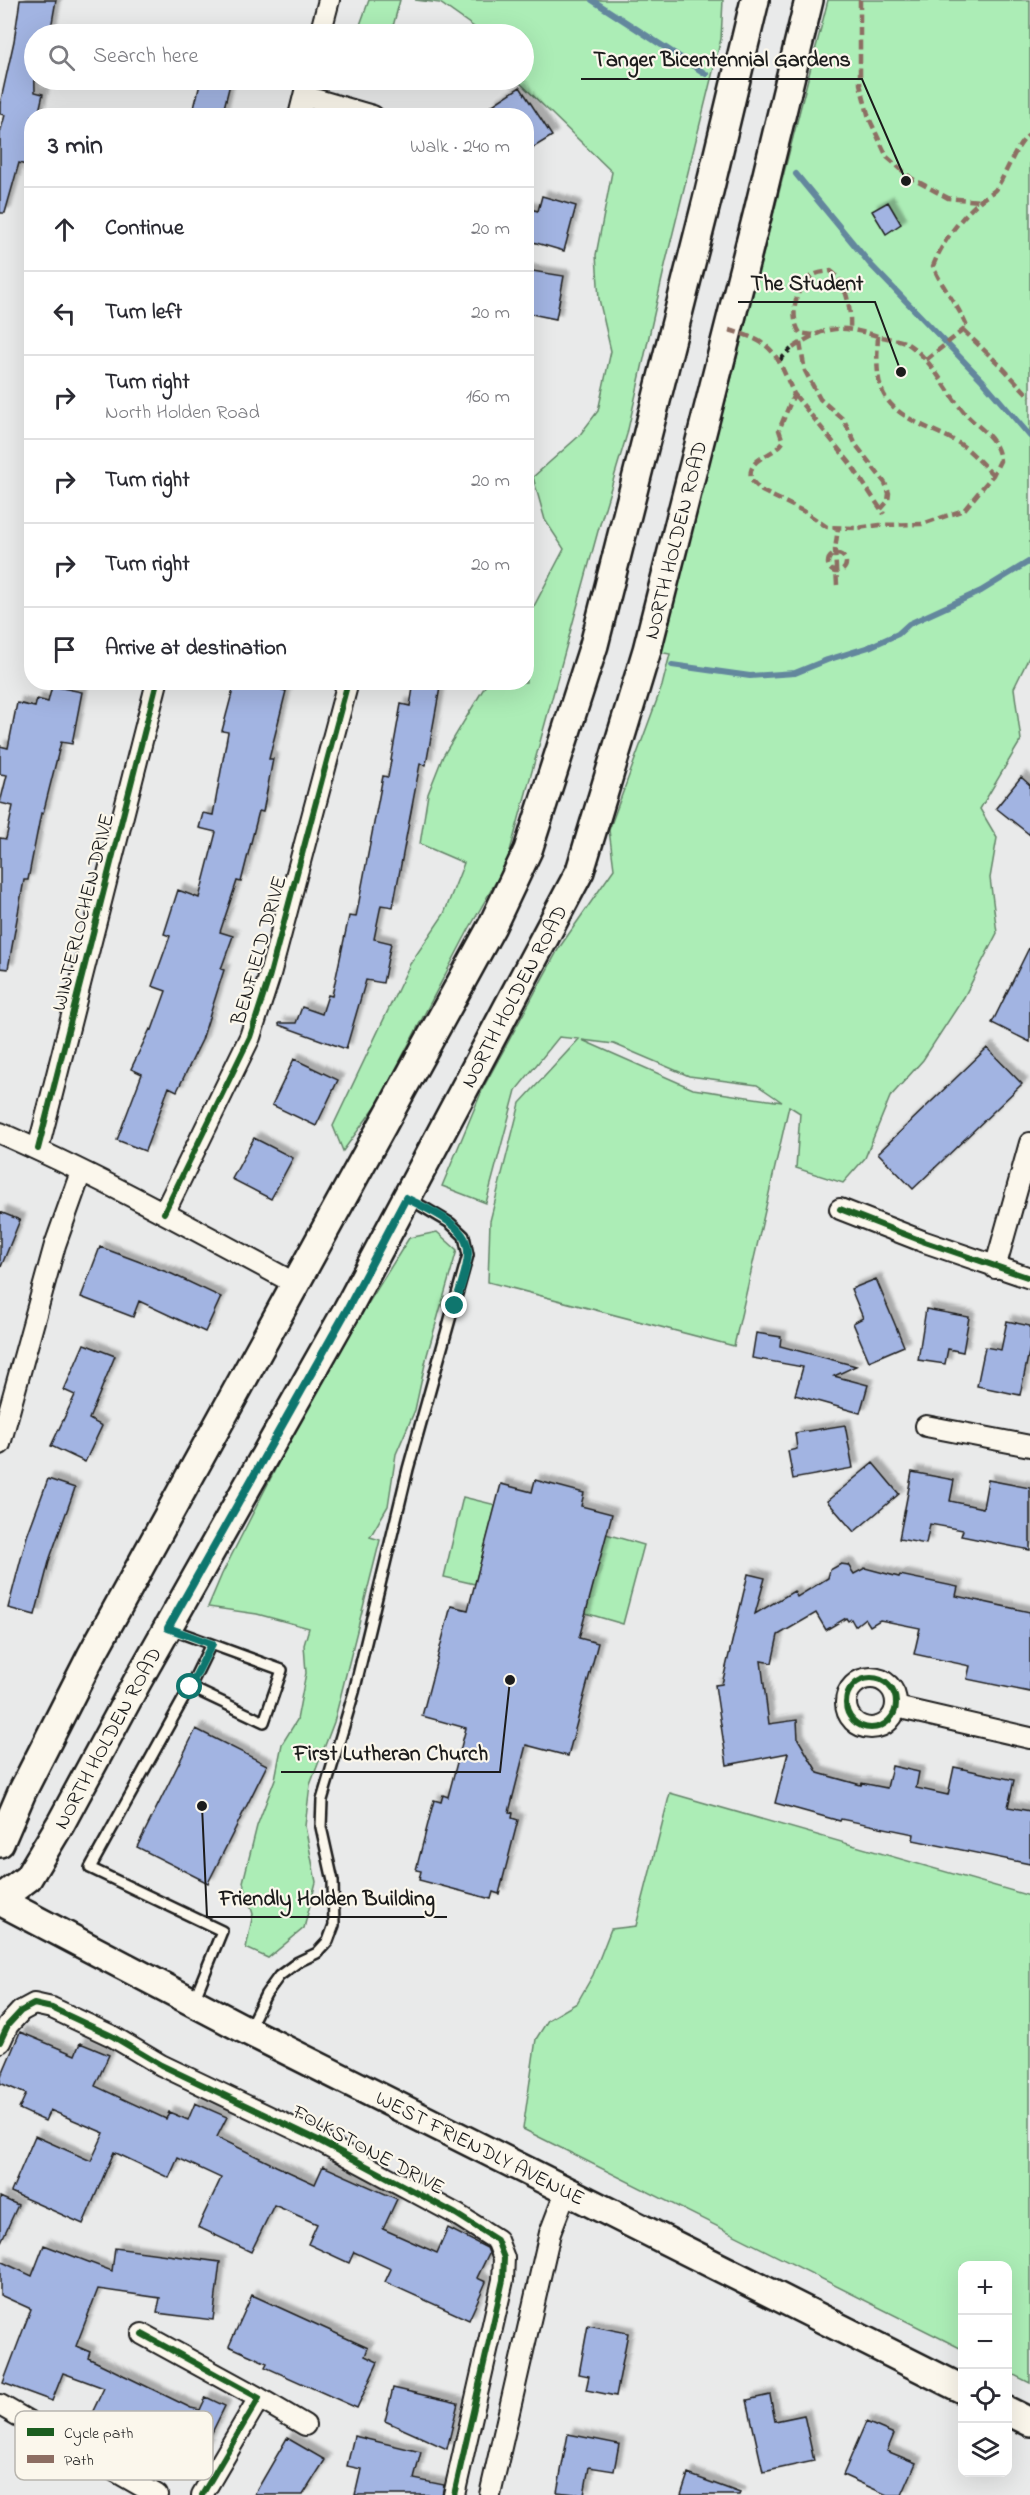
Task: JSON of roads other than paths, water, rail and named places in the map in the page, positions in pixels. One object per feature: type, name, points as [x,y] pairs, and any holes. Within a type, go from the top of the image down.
[{"type":"main road","points":[[0,1843],[22,1792],[91,1656],[492,926],[528,850],[594,645],[707,200],[754,0]]},
{"type":"main road","name":"NORTH HOLDEN ROAD","points":[[0,1900],[28,1878],[61,1823],[347,1310],[580,871],[650,639],[809,0]]},
{"type":"main road","name":"WEST FRIENDLY AVENUE","points":[[0,1900],[248,2031],[958,2387]]},
{"type":"main road","points":[[1012,2413],[1030,2422]]},
{"type":"street","points":[[323,24],[329,0]]},
{"type":"street","points":[[301,108],[306,90]]},
{"type":"street","points":[[311,90],[354,108]]},
{"type":"street","name":"WINTERLOCHEN DRIVE","points":[[38,1149],[155,690]]},
{"type":"street","name":"BENFIELD DRIVE","points":[[164,1214],[250,1037],[269,978],[346,690]]},
{"type":"street","points":[[0,1132],[38,1149],[296,1284]]},
{"type":"street","points":[[995,1268],[1030,1143]]},
{"type":"street","points":[[0,1444],[55,1245],[81,1172]]},
{"type":"street","points":[[840,1209],[995,1268],[1030,1278]]},
{"type":"street","points":[[926,1426],[1030,1446]]},
{"type":"street","points":[[896,1707],[1030,1738]]},
{"type":"street","name":"FOLKSTONE DRIVE","points":[[0,2042],[8,2025],[21,2011],[34,2004],[52,2008],[111,2036],[161,2065],[316,2139],[456,2214],[497,2240],[504,2258],[503,2280],[454,2495]]},
{"type":"street","points":[[490,2495],[550,2233],[566,2191]]},
{"type":"street","points":[[142,2334],[305,2425]]},
{"type":"street","points":[[213,2476],[259,2398]]},
{"type":"street","points":[[0,2405],[15,2414]]},
{"type":"street","points":[[131,2480],[157,2495]]},
{"type":"street","points":[[202,2495],[211,2480]]},
{"type":"lane","points":[[248,2031],[266,1994],[279,1976],[298,1962],[317,1953],[328,1941],[334,1925],[333,1881],[321,1827],[321,1800],[354,1692],[408,1469],[468,1255],[464,1236],[450,1223],[406,1198]]},
{"type":"lane","points":[[168,1628],[282,1670],[264,1722],[190,1687]]},
{"type":"lane","points":[[193,2002],[222,1931],[90,1868],[212,1644]]},
{"type":"waterway","points":[[592,0],[706,74]]},
{"type":"waterway","points":[[796,174],[871,265],[982,380],[1030,436]]},
{"type":"waterway","points":[[672,665],[750,676],[795,673],[869,647],[898,634],[909,624],[981,591],[1030,561]]},
{"type":"place","name":"Tanger Bicentennial Gardens","points":[[906,181]]},
{"type":"place","name":"The Student","points":[[901,372]]},
{"type":"place","name":"First Lutheran Church","points":[[510,1680]]},
{"type":"place","name":"Friendly Holden Building","points":[[202,1806]]}]
